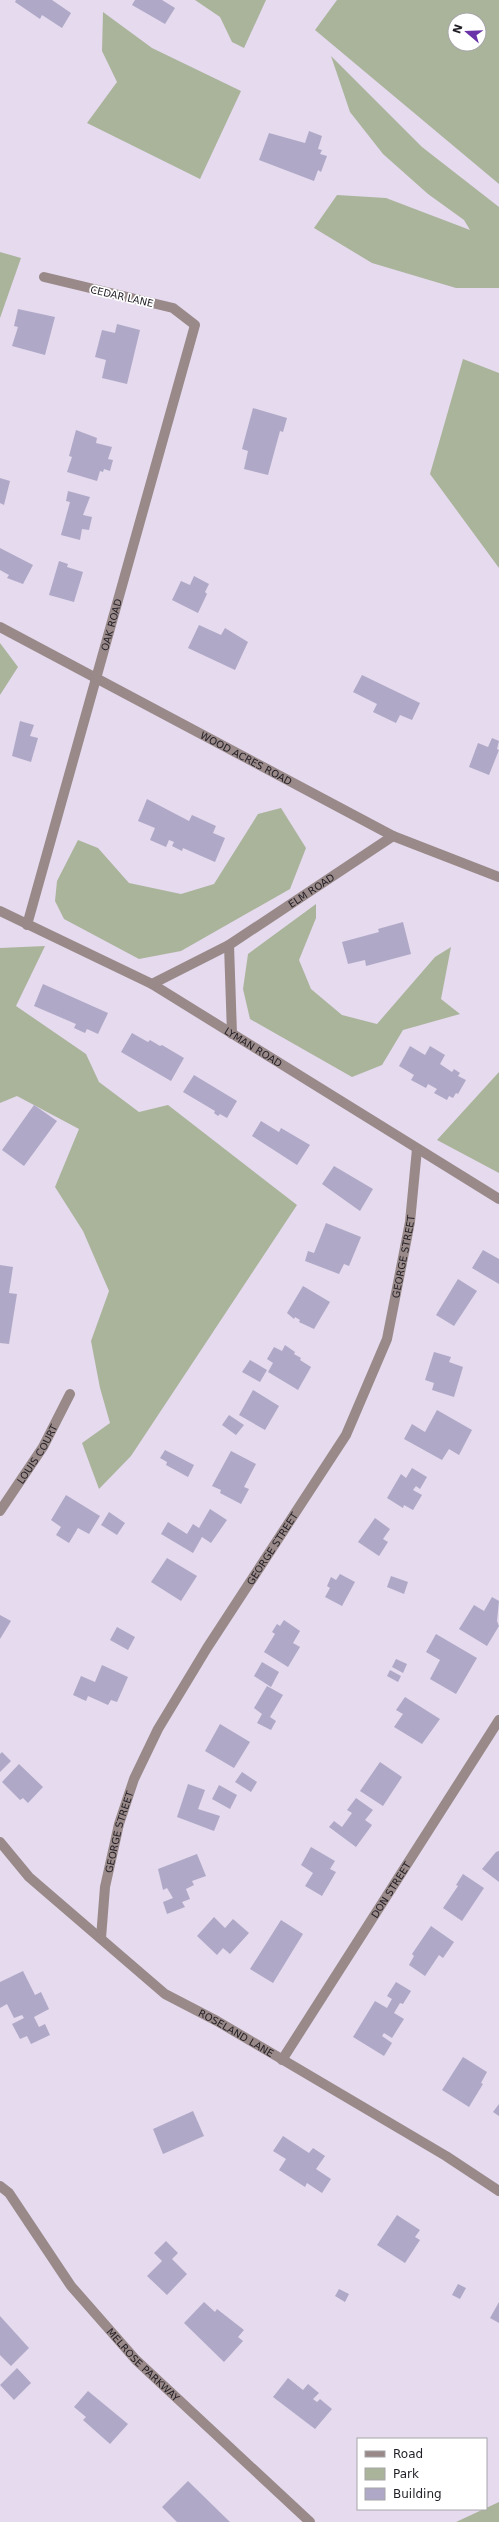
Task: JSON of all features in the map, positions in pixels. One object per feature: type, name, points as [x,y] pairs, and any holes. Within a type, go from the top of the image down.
[{"type":"street","name":"CEDAR LANE","points":[[44,277],[173,308],[195,325]]},
{"type":"street","name":"OAK ROAD","points":[[27,925],[97,680],[195,325]]},
{"type":"street","name":"WOOD ACRES ROAD","points":[[0,627],[97,680],[393,836],[499,877]]},
{"type":"street","name":"ELM ROAD","points":[[152,984],[228,945],[393,836]]},
{"type":"street","name":"LYMAN ROAD","points":[[0,912],[152,984],[499,1199]]},
{"type":"street","points":[[228,945],[232,1034]]},
{"type":"street","name":"GEORGE STREET","points":[[101,1938],[105,1887],[119,1824],[134,1779],[158,1729],[207,1648],[346,1435],[387,1338],[410,1222],[417,1149]]},
{"type":"street","name":"LOUIS COURT","points":[[0,1512],[43,1448],[70,1394]]},
{"type":"street","name":"DON STREET","points":[[282,2060],[499,1720]]},
{"type":"street","name":"ROSELAND LANE","points":[[0,1842],[29,1877],[165,1994],[217,2021],[446,2156],[499,2190]]},
{"type":"street","name":"MELROSE PARKWAY","points":[[0,2186],[9,2193],[71,2286],[136,2360],[310,2522]]},
{"type":"green space","points":[[195,0],[266,0],[244,48],[232,42],[220,17]]},
{"type":"green space","points":[[337,0],[499,0],[499,184],[315,30]]},
{"type":"green space","points":[[103,12],[152,48],[241,91],[200,179],[87,123],[117,82],[102,51]]},
{"type":"green space","points":[[331,56],[422,147],[499,207],[499,288],[456,288],[372,263],[314,228],[337,195],[386,198],[470,230],[464,220],[428,194],[383,154],[350,112]]},
{"type":"green space","points":[[0,252],[21,258],[0,318]]},
{"type":"green space","points":[[463,359],[499,373],[499,568],[430,474]]},
{"type":"green space","points":[[0,643],[18,667],[0,695]]},
{"type":"green space","points":[[281,808],[306,848],[290,889],[181,951],[139,959],[64,919],[55,901],[57,881],[78,840],[98,848],[129,883],[181,894],[214,884],[258,814]]},
{"type":"green space","points":[[316,904],[316,918],[299,960],[311,989],[342,1015],[377,1024],[435,957],[451,947],[441,999],[460,1014],[403,1030],[382,1065],[352,1077],[250,1019],[243,989],[248,954]]},
{"type":"green space","points":[[45,946],[16,1006],[86,1054],[99,1082],[139,1112],[168,1105],[297,1205],[131,1456],[99,1489],[82,1443],[110,1423],[100,1388],[91,1341],[109,1291],[83,1231],[55,1187],[79,1129],[17,1096],[0,1103],[0,948]]},
{"type":"green space","points":[[499,1072],[499,1173],[437,1140]]},
{"type":"green space","points":[[499,2502],[499,2522],[456,2522],[482,2510],[487,2510],[487,2508]]},
{"type":"building","points":[[16,0],[52,0],[71,13],[62,28],[42,15],[40,19],[15,2]]},
{"type":"building","points":[[135,0],[162,0],[175,8],[165,24],[132,5]]},
{"type":"building","points":[[309,131],[322,136],[318,149],[322,150],[320,154],[327,156],[321,172],[318,170],[314,181],[259,160],[269,133],[305,143]]},
{"type":"building","points":[[18,309],[55,317],[45,355],[12,346],[18,327],[14,326]]},
{"type":"building","points":[[117,324],[140,330],[127,384],[102,378],[106,360],[95,357],[102,330],[115,333]]},
{"type":"building","points":[[253,408],[287,418],[283,432],[280,431],[268,475],[244,469],[248,451],[242,449]]},
{"type":"building","points":[[76,430],[97,438],[96,443],[112,447],[108,459],[113,460],[110,471],[104,469],[103,472],[100,471],[97,481],[67,472],[72,457],[69,456]]},
{"type":"building","points":[[0,478],[10,481],[4,505],[0,503]]},
{"type":"building","points":[[68,491],[90,497],[83,515],[92,517],[89,530],[82,529],[80,540],[61,535],[70,502],[66,501]]},
{"type":"building","points":[[0,548],[33,565],[23,584],[7,578],[9,575],[0,570]]},
{"type":"building","points":[[59,561],[68,564],[67,567],[83,572],[74,602],[49,595]]},
{"type":"building","points":[[194,576],[209,584],[205,592],[207,594],[198,613],[172,600],[181,581],[190,585]]},
{"type":"building","points":[[199,625],[221,635],[225,628],[248,642],[235,670],[188,648]]},
{"type":"building","points":[[362,675],[420,703],[412,720],[400,715],[396,723],[373,712],[377,704],[353,692]]},
{"type":"building","points":[[20,721],[34,725],[30,736],[38,738],[31,762],[12,756]]},
{"type":"building","points":[[492,738],[499,741],[497,749],[499,750],[489,775],[469,767],[478,743],[488,747]]},
{"type":"building","points":[[147,799],[189,821],[192,815],[216,826],[213,833],[225,838],[215,862],[183,848],[182,851],[172,846],[174,842],[169,840],[166,847],[150,840],[155,828],[138,821]]},
{"type":"building","points":[[403,922],[411,954],[366,966],[365,960],[348,964],[342,942],[379,932],[378,929]]},
{"type":"building","points":[[43,984],[108,1013],[98,1034],[87,1029],[85,1033],[74,1028],[76,1024],[34,1006]]},
{"type":"building","points":[[132,1033],[148,1042],[150,1040],[160,1046],[162,1045],[184,1058],[171,1081],[121,1052]]},
{"type":"building","points":[[410,1046],[425,1055],[430,1046],[445,1055],[440,1064],[452,1072],[454,1069],[460,1073],[458,1076],[466,1080],[458,1094],[456,1093],[453,1098],[449,1096],[447,1100],[434,1093],[437,1089],[428,1084],[426,1088],[411,1080],[414,1075],[399,1066]]},
{"type":"building","points":[[194,1075],[237,1101],[227,1118],[220,1114],[218,1116],[214,1113],[215,1111],[183,1092]]},
{"type":"building","points":[[34,1105],[57,1121],[24,1166],[2,1150]]},
{"type":"building","points":[[261,1121],[279,1132],[281,1128],[310,1145],[297,1165],[252,1136]]},
{"type":"building","points":[[334,1166],[373,1189],[360,1211],[322,1184]]},
{"type":"building","points":[[326,1223],[361,1237],[349,1266],[344,1264],[339,1274],[305,1261],[308,1251],[314,1253]]},
{"type":"building","points":[[483,1250],[499,1259],[499,1284],[472,1268]]},
{"type":"building","points":[[0,1265],[13,1267],[9,1293],[17,1294],[9,1344],[0,1343]]},
{"type":"building","points":[[458,1279],[477,1291],[454,1326],[436,1315]]},
{"type":"building","points":[[303,1286],[330,1302],[314,1329],[299,1322],[300,1320],[295,1317],[294,1319],[287,1313]]},
{"type":"building","points":[[285,1345],[295,1352],[294,1354],[301,1358],[300,1360],[311,1367],[298,1390],[268,1372],[273,1363],[267,1359],[274,1347],[282,1351]]},
{"type":"building","points":[[434,1352],[451,1357],[449,1362],[463,1367],[454,1397],[432,1390],[434,1383],[425,1380]]},
{"type":"building","points":[[250,1360],[267,1370],[260,1382],[242,1372]]},
{"type":"building","points":[[253,1390],[279,1406],[265,1430],[239,1415]]},
{"type":"building","points":[[437,1410],[472,1430],[459,1455],[449,1449],[442,1460],[404,1439],[412,1424],[425,1432]]},
{"type":"building","points":[[229,1415],[244,1425],[236,1435],[222,1425]]},
{"type":"building","points":[[165,1450],[194,1465],[188,1477],[166,1465],[167,1462],[160,1458]]},
{"type":"building","points":[[231,1451],[256,1464],[244,1487],[249,1489],[241,1504],[220,1493],[221,1490],[212,1486]]},
{"type":"building","points":[[412,1468],[427,1477],[420,1489],[416,1486],[413,1490],[422,1495],[413,1510],[404,1505],[403,1508],[387,1498],[401,1474],[406,1478]]},
{"type":"building","points":[[66,1495],[100,1516],[89,1534],[78,1528],[69,1543],[56,1535],[61,1527],[51,1520]]},
{"type":"building","points":[[210,1509],[227,1520],[211,1543],[202,1537],[193,1553],[161,1534],[168,1522],[187,1534],[193,1524],[199,1528]]},
{"type":"building","points":[[109,1512],[125,1523],[117,1535],[101,1525]]},
{"type":"building","points":[[375,1518],[390,1529],[383,1539],[388,1542],[379,1556],[358,1542]]},
{"type":"building","points":[[167,1558],[197,1576],[181,1601],[151,1582]]},
{"type":"building","points":[[340,1574],[355,1582],[342,1606],[325,1597],[330,1588],[327,1586],[331,1577],[336,1580]]},
{"type":"building","points":[[391,1576],[408,1582],[404,1594],[387,1587]]},
{"type":"building","points":[[492,1597],[499,1601],[497,1621],[499,1626],[487,1646],[459,1629],[474,1605],[484,1611]]},
{"type":"building","points":[[0,1615],[11,1621],[0,1639]]},
{"type":"building","points":[[284,1620],[300,1631],[293,1643],[300,1647],[288,1667],[264,1652],[275,1634],[272,1632],[277,1624],[280,1626]]},
{"type":"building","points":[[117,1627],[135,1637],[128,1650],[110,1640]]},
{"type":"building","points":[[436,1634],[477,1658],[456,1694],[430,1679],[440,1660],[426,1652]]},
{"type":"building","points":[[396,1659],[407,1664],[403,1673],[392,1667]]},
{"type":"building","points":[[262,1662],[279,1672],[271,1687],[254,1676]]},
{"type":"building","points":[[102,1665],[128,1677],[117,1702],[111,1700],[108,1705],[88,1696],[86,1701],[73,1695],[81,1676],[95,1682]]},
{"type":"building","points":[[390,1670],[401,1676],[398,1682],[387,1676]]},
{"type":"building","points":[[267,1686],[283,1695],[270,1717],[276,1721],[271,1730],[257,1723],[262,1714],[254,1708]]},
{"type":"building","points":[[405,1697],[440,1719],[422,1744],[394,1727],[403,1714],[396,1710]]},
{"type":"building","points":[[220,1724],[250,1742],[234,1768],[205,1751]]},
{"type":"building","points":[[2,1752],[11,1761],[0,1772],[0,1754]]},
{"type":"building","points":[[380,1762],[402,1777],[383,1806],[360,1791]]},
{"type":"building","points":[[19,1764],[43,1787],[28,1803],[23,1798],[20,1800],[2,1782]]},
{"type":"building","points":[[242,1772],[257,1782],[251,1792],[235,1782]]},
{"type":"building","points":[[188,1784],[205,1790],[198,1809],[220,1816],[214,1831],[177,1817]]},
{"type":"building","points":[[219,1785],[237,1795],[230,1809],[212,1799]]},
{"type":"building","points":[[356,1798],[373,1810],[365,1820],[372,1825],[356,1847],[329,1827],[334,1821],[342,1827],[352,1813],[347,1810]]},
{"type":"building","points":[[311,1847],[335,1861],[330,1869],[336,1872],[322,1896],[305,1886],[313,1873],[301,1865]]},
{"type":"building","points":[[499,1851],[499,1882],[482,1869],[496,1852]]},
{"type":"building","points":[[197,1854],[206,1876],[192,1881],[194,1885],[186,1889],[190,1899],[182,1902],[185,1907],[167,1914],[163,1902],[173,1898],[167,1888],[163,1890],[158,1869]]},
{"type":"building","points":[[463,1874],[484,1888],[462,1921],[443,1908],[458,1886],[456,1885]]},
{"type":"building","points":[[214,1917],[225,1928],[233,1919],[249,1933],[230,1954],[223,1948],[217,1955],[197,1936]]},
{"type":"building","points":[[281,1920],[303,1934],[273,1983],[250,1969]]},
{"type":"building","points":[[431,1926],[454,1942],[443,1958],[439,1955],[425,1976],[409,1965],[414,1956],[412,1954]]},
{"type":"building","points":[[23,1971],[35,1995],[41,1992],[49,2009],[34,2017],[39,2027],[45,2024],[50,2035],[31,2044],[27,2036],[20,2039],[12,2024],[24,2018],[22,2015],[14,2018],[7,2004],[0,2008],[0,1982]]},
{"type":"building","points":[[396,1982],[411,1991],[403,2004],[400,2003],[394,2013],[404,2019],[392,2038],[384,2033],[382,2036],[392,2043],[384,2056],[353,2037],[375,2001],[387,2008],[392,1999],[387,1996]]},
{"type":"building","points":[[463,2057],[487,2072],[481,2083],[483,2084],[469,2107],[442,2090]]},
{"type":"building","points":[[499,2104],[499,2116],[493,2112]]},
{"type":"building","points":[[193,2111],[204,2136],[163,2154],[153,2129]]},
{"type":"building","points":[[283,2136],[309,2153],[313,2148],[325,2156],[316,2169],[331,2179],[322,2193],[307,2183],[305,2187],[279,2170],[286,2159],[273,2151]]},
{"type":"building","points":[[397,2215],[420,2230],[415,2237],[420,2240],[405,2263],[377,2245]]},
{"type":"building","points":[[166,2241],[178,2253],[172,2259],[187,2274],[167,2295],[147,2276],[162,2261],[154,2253]]},
{"type":"building","points":[[458,2284],[466,2288],[460,2299],[452,2295]]},
{"type":"building","points":[[339,2289],[349,2294],[345,2302],[335,2296]]},
{"type":"building","points":[[204,2302],[215,2312],[217,2309],[244,2330],[238,2337],[243,2341],[224,2362],[184,2323]]},
{"type":"building","points":[[499,2302],[499,2323],[490,2318]]},
{"type":"building","points":[[0,2316],[29,2348],[11,2366],[0,2355]]},
{"type":"building","points":[[17,2368],[31,2383],[14,2400],[0,2385]]},
{"type":"building","points":[[288,2378],[303,2390],[308,2384],[319,2393],[313,2399],[317,2402],[320,2399],[332,2409],[315,2429],[273,2397]]},
{"type":"building","points":[[88,2391],[128,2424],[110,2444],[83,2420],[86,2417],[74,2407]]},
{"type":"building","points":[[188,2481],[230,2522],[177,2522],[162,2507]]}]
